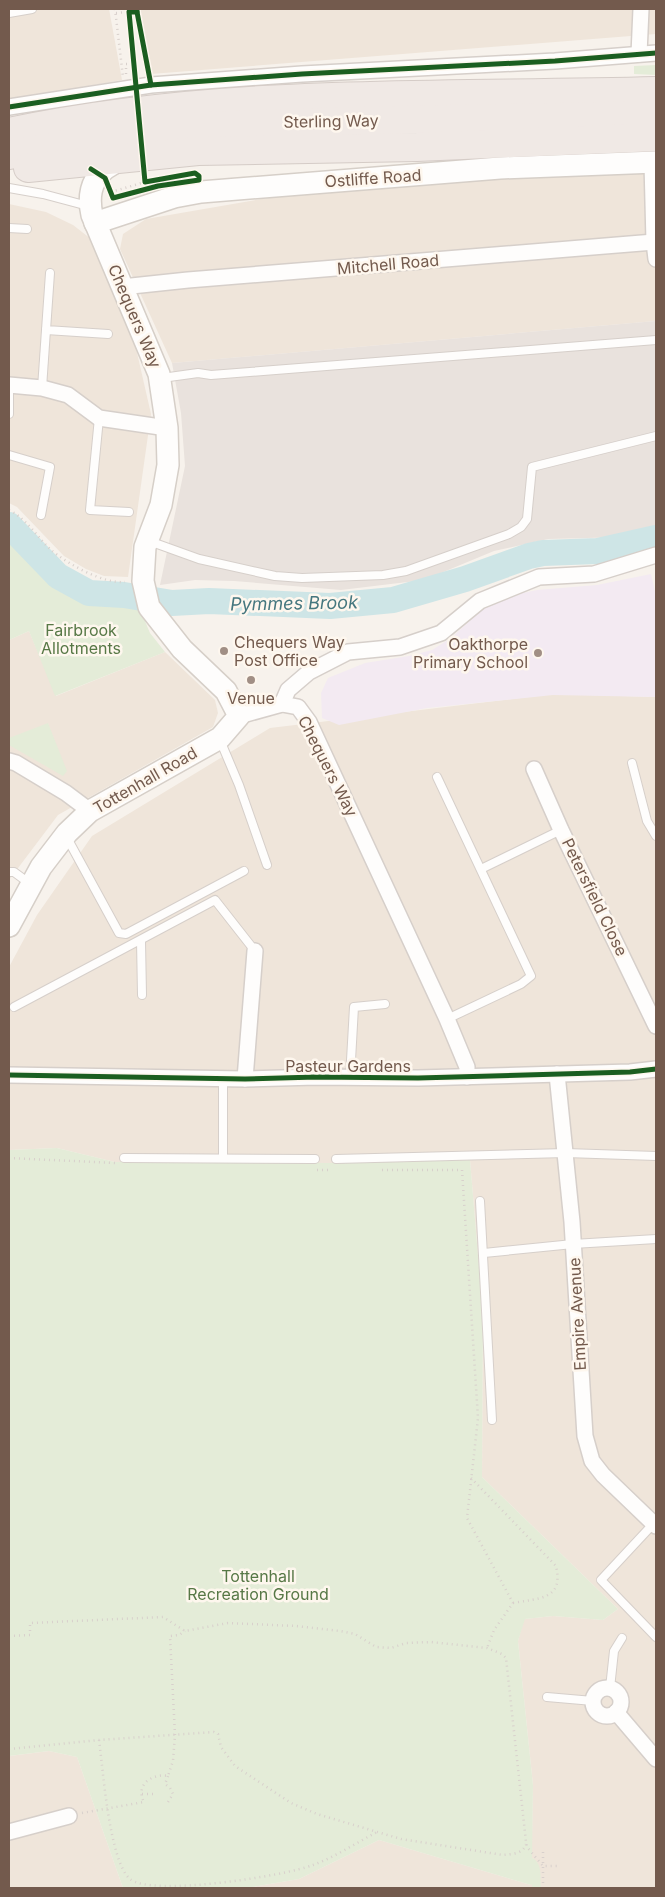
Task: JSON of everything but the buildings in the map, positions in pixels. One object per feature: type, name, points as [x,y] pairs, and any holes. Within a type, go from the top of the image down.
[{"type":"highway","name":"Sterling Way","points":[[9,132],[142,110],[239,101],[650,87]]},
{"type":"highway","name":"Sterling Way","points":[[9,155],[86,140],[198,126],[330,121],[656,114]]},
{"type":"highway","points":[[9,171],[49,165],[143,172],[198,151],[417,147],[655,154]]},
{"type":"street","points":[[639,54],[641,9]]},
{"type":"street","points":[[9,107],[151,85],[302,74],[555,61],[656,53]]},
{"type":"street","points":[[655,154],[654,242],[656,259]]},
{"type":"street","name":"Ostliffe Road","points":[[92,214],[201,192],[655,154]]},
{"type":"street","points":[[92,214],[89,196],[92,186],[105,183],[107,168],[119,161],[143,172]]},
{"type":"street","name":"Chequers Way","points":[[92,214],[160,379],[167,428],[168,465],[161,505],[145,547],[144,581],[150,607],[182,649],[226,691],[239,716],[282,704],[298,707],[309,722],[447,1018],[467,1067],[467,1077]]},
{"type":"street","name":"Mitchell Road","points":[[122,287],[654,242]]},
{"type":"street","points":[[9,386],[42,388],[68,395],[99,418],[167,428]]},
{"type":"street","points":[[282,704],[288,690],[309,672],[348,652],[400,647],[441,633],[480,601],[539,578],[594,574],[656,555]]},
{"type":"street","name":"Tottenhall Road","points":[[9,926],[41,867],[65,835],[90,811],[220,738],[239,716]]},
{"type":"street","points":[[9,761],[16,763],[66,793],[90,811]]},
{"type":"street","name":"Petersfield Close","points":[[534,769],[561,830],[649,1004],[656,1026]]},
{"type":"street","points":[[245,1079],[255,951]]},
{"type":"street","name":"Pasteur Gardens","points":[[9,1075],[223,1079],[467,1077],[630,1072],[656,1069]]},
{"type":"street","name":"Empire Avenue","points":[[557,1074],[566,1153],[585,1436],[592,1461],[602,1475],[655,1523]]},
{"type":"street","points":[[610,1688],[618,1693],[621,1699],[619,1708],[611,1715],[601,1714],[594,1708],[593,1701],[600,1689],[610,1688]]},
{"type":"street","points":[[616,1712],[656,1759]]},
{"type":"street","points":[[9,1832],[69,1816]]},
{"type":"lane","points":[[9,13],[32,9]]},
{"type":"lane","points":[[9,188],[43,194],[92,214]]},
{"type":"lane","points":[[9,228],[28,229]]},
{"type":"lane","points":[[42,388],[50,273]]},
{"type":"lane","points":[[46,330],[108,334]]},
{"type":"lane","points":[[160,379],[198,373],[211,375],[656,340]]},
{"type":"lane","points":[[9,386],[9,414]]},
{"type":"lane","points":[[99,418],[90,510],[129,512]]},
{"type":"lane","points":[[148,540],[198,559],[276,576],[302,578],[365,576],[406,571],[509,534],[521,527],[527,519],[532,467],[656,436]]},
{"type":"lane","points":[[9,455],[50,467],[41,515]]},
{"type":"lane","points":[[220,738],[240,785],[266,865]]},
{"type":"lane","points":[[632,763],[647,821],[656,836]]},
{"type":"lane","points":[[437,777],[531,976],[521,984],[447,1018]]},
{"type":"lane","points":[[481,869],[561,830]]},
{"type":"lane","points":[[65,835],[119,933],[126,934],[244,872]]},
{"type":"lane","points":[[9,872],[14,872],[31,884]]},
{"type":"lane","points":[[14,1007],[215,900],[255,951]]},
{"type":"lane","points":[[140,940],[142,995]]},
{"type":"lane","points":[[350,1078],[354,1007],[385,1004]]},
{"type":"lane","points":[[223,1079],[223,1158]]},
{"type":"lane","points":[[336,1158],[566,1153],[656,1156]]},
{"type":"lane","points":[[124,1158],[315,1159]]},
{"type":"lane","points":[[480,1201],[492,1420]]},
{"type":"lane","points":[[484,1253],[573,1244],[656,1239]]},
{"type":"lane","points":[[655,1523],[601,1580],[656,1637]]},
{"type":"lane","points":[[610,1688],[614,1651],[622,1638]]},
{"type":"lane","points":[[547,1697],[593,1701]]},
{"type":"path","points":[[125,80],[123,77],[116,11],[137,12]]},
{"type":"path","points":[[129,12],[130,19]]},
{"type":"path","points":[[126,75],[126,64],[134,66],[134,56]]},
{"type":"path","points":[[140,190],[113,198],[105,183],[143,172],[153,180]]},
{"type":"path","points":[[9,510],[24,521],[51,550],[89,574],[121,583],[144,581]]},
{"type":"path","points":[[313,1170],[333,1170]]},
{"type":"path","points":[[382,1170],[462,1170],[478,1418],[467,1518],[513,1603]]},
{"type":"path","points":[[471,1478],[556,1566],[558,1578],[556,1589],[550,1595],[513,1603],[494,1630],[487,1648]]},
{"type":"path","points":[[9,1636],[30,1635],[30,1623],[163,1617],[185,1631]]},
{"type":"path","points":[[168,1802],[173,1794],[165,1784],[173,1761],[175,1735],[170,1636],[180,1635],[185,1631],[228,1623],[296,1626],[340,1631],[355,1634],[376,1647],[391,1648],[406,1643],[431,1642],[487,1648],[502,1654],[506,1658],[526,1842],[525,1848],[521,1851]]},
{"type":"path","points":[[9,1749],[99,1740],[214,1732],[218,1734],[221,1747],[235,1766],[291,1803],[328,1818],[400,1838],[503,1855],[530,1851]]},
{"type":"path","points":[[99,1740],[111,1833],[123,1871],[130,1880],[141,1885],[200,1885],[263,1878],[314,1865],[377,1832]]},
{"type":"path","points":[[69,1816],[107,1807],[144,1802],[142,1794],[146,1782],[159,1774],[168,1776]]},
{"type":"path","points":[[142,1794],[153,1794]]},
{"type":"path","points":[[526,1842],[530,1851],[543,1866],[560,1866]]},
{"type":"path","points":[[543,1849],[543,1888]]},
{"type":"shaded area","points":[[9,9],[109,9],[122,80],[9,100]]},
{"type":"shaded area","points":[[140,9],[656,9],[656,34],[151,74]]},
{"type":"shaded area","points":[[656,173],[656,321],[172,363],[120,249],[123,234],[146,219],[342,185]]},
{"type":"shaded area","points":[[9,204],[46,212],[73,225],[91,239],[122,287],[151,414],[128,577],[104,576],[86,569],[64,556],[17,507],[9,503]]},
{"type":"shaded area","points":[[656,321],[656,532],[625,537],[548,539],[494,551],[424,580],[341,590],[234,581],[195,580],[160,585],[185,466],[181,413],[172,363]]},
{"type":"shaded area","name":"Oakthorpe Primary School","points":[[651,574],[656,596],[656,697],[553,695],[427,708],[339,725],[322,718],[321,693],[328,678],[365,663],[409,656],[432,650],[451,638],[485,607],[537,590],[597,585]]},
{"type":"shaded area","points":[[29,631],[56,696],[165,652],[215,700],[218,713],[213,727],[58,815],[9,880],[9,640]]},
{"type":"shaded area","points":[[554,694],[656,697],[656,1888],[247,1888],[299,1879],[379,1840],[531,1885],[533,1785],[518,1641],[524,1619],[553,1616],[603,1620],[618,1609],[482,1477],[483,1315],[470,1160],[334,1163],[115,1162],[57,1148],[9,1150],[9,967],[37,915],[92,836],[270,728]]},
{"type":"shaded area","points":[[49,1751],[77,1757],[123,1888],[9,1888],[9,1756]]},
{"type":"green space","points":[[656,65],[656,75],[634,74],[634,66]]},
{"type":"green space","name":"Fairbrook Allotments","points":[[9,535],[27,559],[51,579],[94,597],[139,607],[150,633],[165,652],[55,696],[29,631],[9,640]]},
{"type":"green space","points":[[48,723],[67,771],[63,776],[9,745],[9,738]]},
{"type":"green space","name":"Tottenhall Recreation Ground","points":[[57,1148],[115,1162],[334,1163],[470,1160],[483,1315],[482,1477],[618,1609],[603,1620],[553,1616],[525,1619],[518,1641],[533,1785],[532,1858],[538,1863],[541,1875],[541,1888],[532,1888],[532,1884],[379,1840],[299,1879],[247,1888],[123,1888],[77,1757],[49,1751],[9,1756],[9,1150]]},
{"type":"waterway","name":"Pymmes Brook","points":[[9,525],[58,576],[89,593],[124,595],[172,603],[209,601],[330,606],[393,600],[465,579],[529,556],[543,553],[598,551],[656,538]]},
{"type":"cycle path","points":[[91,169],[105,178],[113,198],[158,186],[199,180],[199,176],[195,173],[145,182],[129,12],[137,12],[137,9]]},
{"type":"cycle path","points":[[137,12],[151,85]]},
{"type":"cycle path","points":[[9,107],[151,85],[302,74],[555,61],[656,53]]},
{"type":"cycle path","points":[[9,1075],[245,1079],[316,1077],[418,1078],[630,1072],[656,1069]]},
{"type":"place","name":"Chequers Way Post Office","points":[[224,651]]},
{"type":"place","name":"Oakthorpe Primary School","points":[[538,653]]},
{"type":"place","name":"Venue","points":[[251,680]]}]
